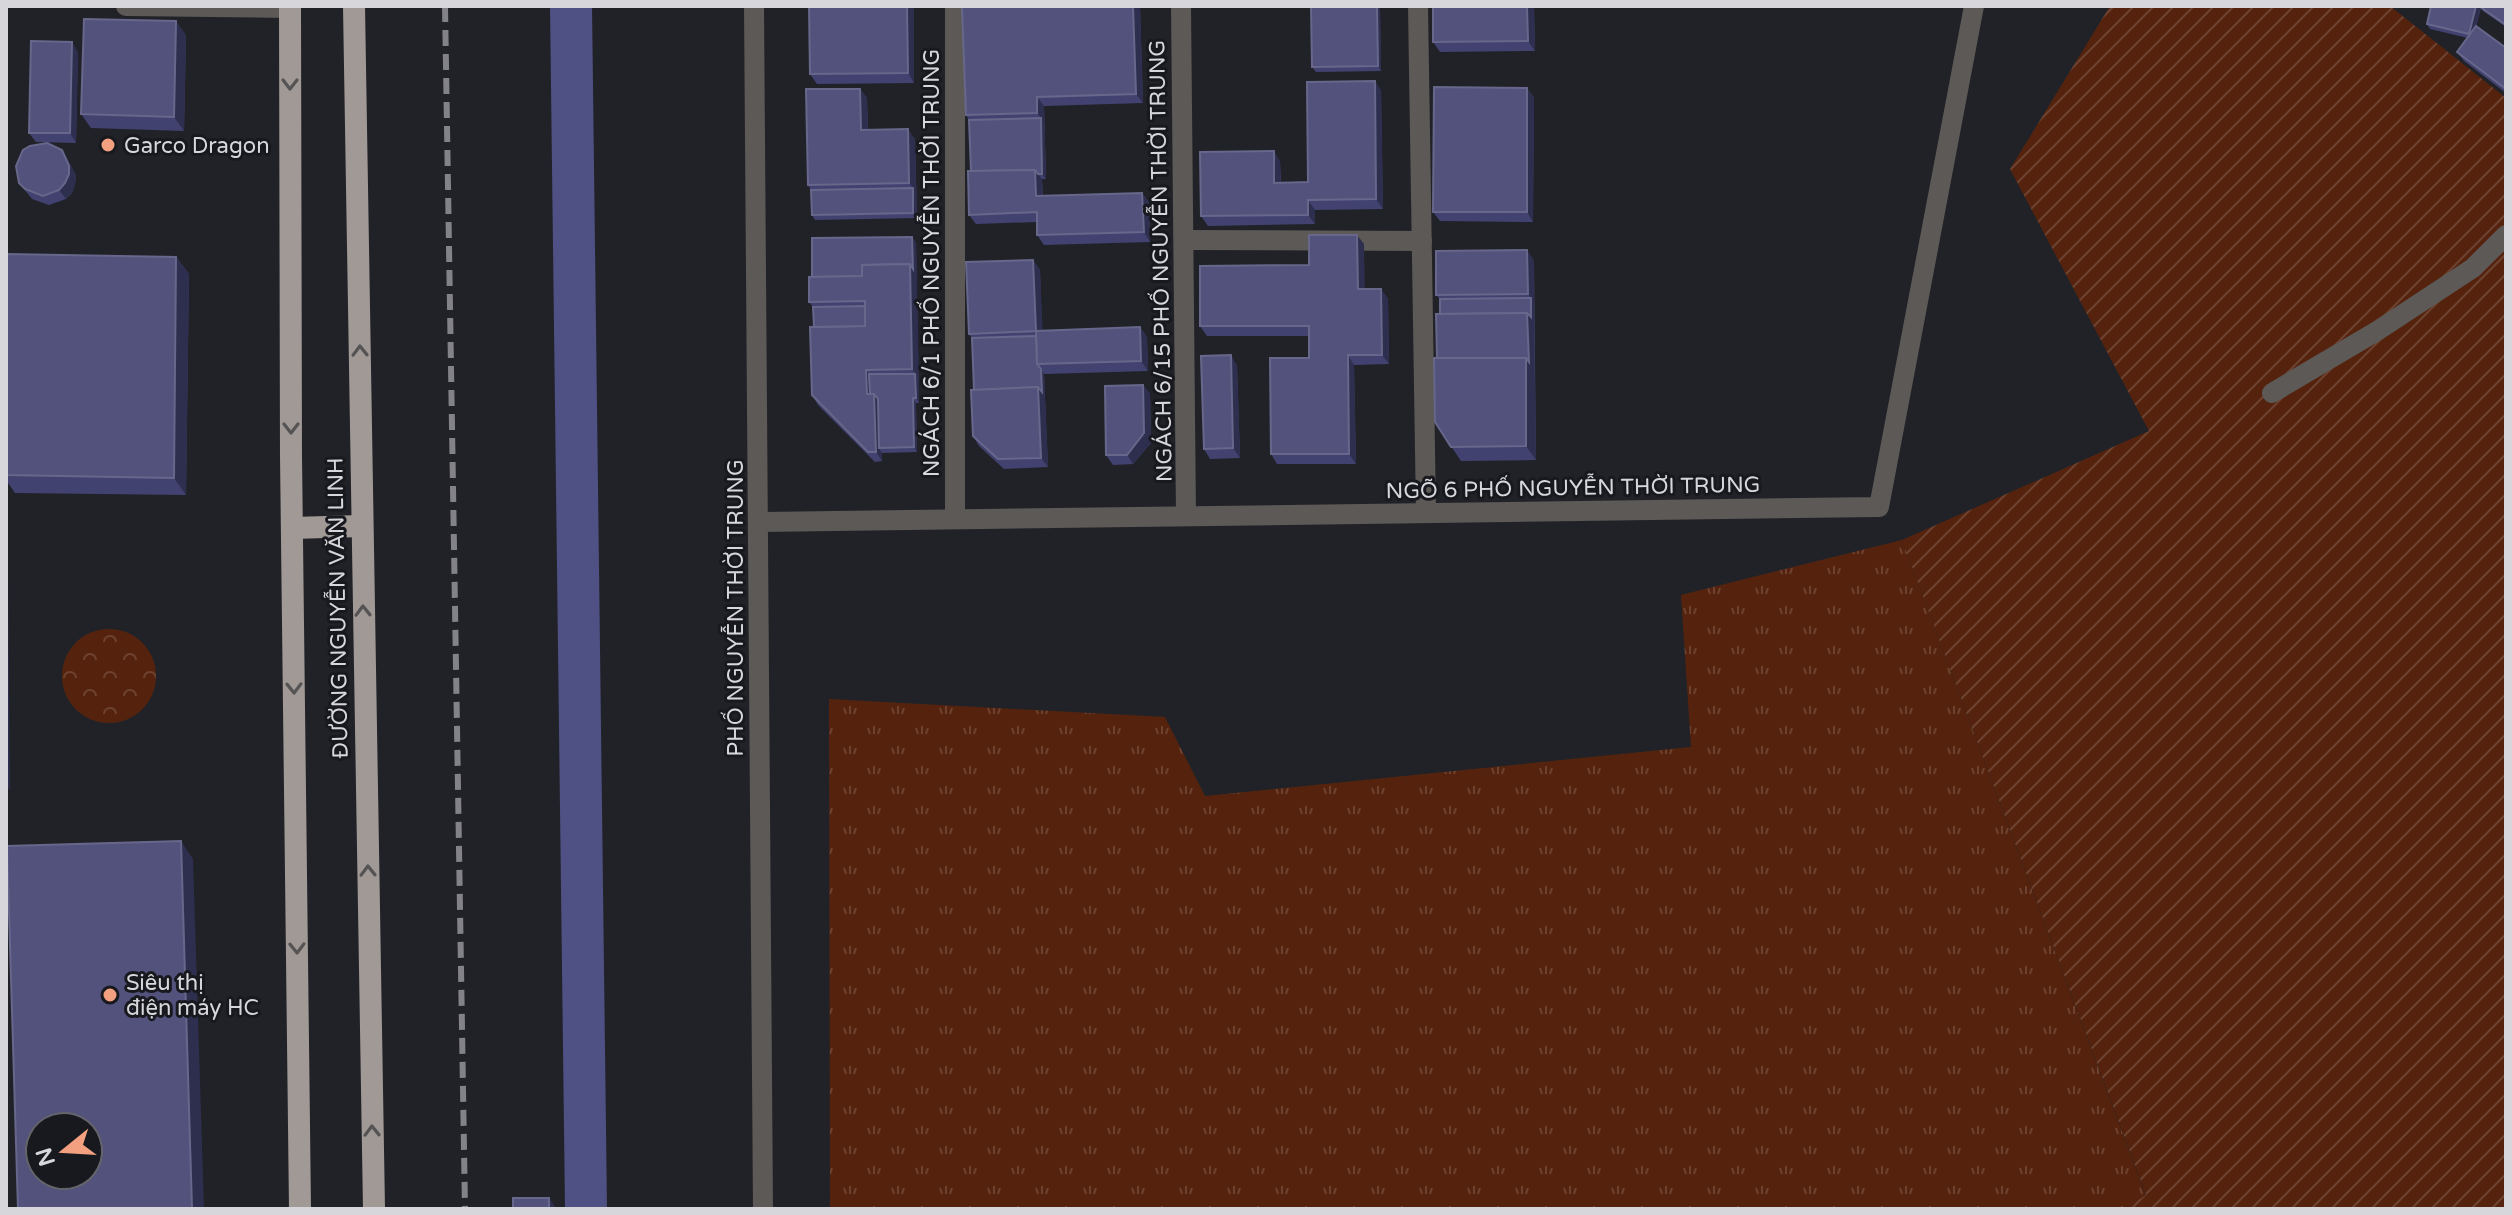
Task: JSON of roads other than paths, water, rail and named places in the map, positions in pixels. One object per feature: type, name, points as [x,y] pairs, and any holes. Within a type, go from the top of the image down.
[{"type":"highway","name":"ĐƯỜNG NGUYỄN VĂN LINH","points":[[354,6],[374,1209]]},
{"type":"highway","name":"ĐƯỜNG NGUYỄN VĂN LINH","points":[[290,7],[300,1209]]},
{"type":"highway","points":[[292,528],[361,526]]},
{"type":"street","points":[[126,6],[290,7]]},
{"type":"street","name":"PHỐ NGUYỄN THỜI TRUNG","points":[[754,6],[763,1209]]},
{"type":"street","name":"NGÁCH 6/1 PHỐ NGUYỄN THỜI TRUNG","points":[[955,6],[955,519]]},
{"type":"street","name":"NGÁCH 6/15 PHỐ NGUYỄN THỜI TRUNG","points":[[1181,6],[1186,516]]},
{"type":"street","points":[[1418,6],[1426,513]]},
{"type":"street","name":"NGÕ 6 PHỐ NGUYỄN THỜI TRUNG","points":[[759,522],[1879,507],[1974,6]]},
{"type":"street","points":[[2272,393],[2377,331],[2473,268],[2506,235]]},
{"type":"street","points":[[1184,240],[1422,241]]},
{"type":"waterway","points":[[571,6],[586,1209]]},
{"type":"railway","points":[[445,6],[465,1209]]},
{"type":"place","name":"Garco Dragon","points":[[108,145]]},
{"type":"place","name":"Siêu thị điện máy HC","points":[[110,995]]}]
